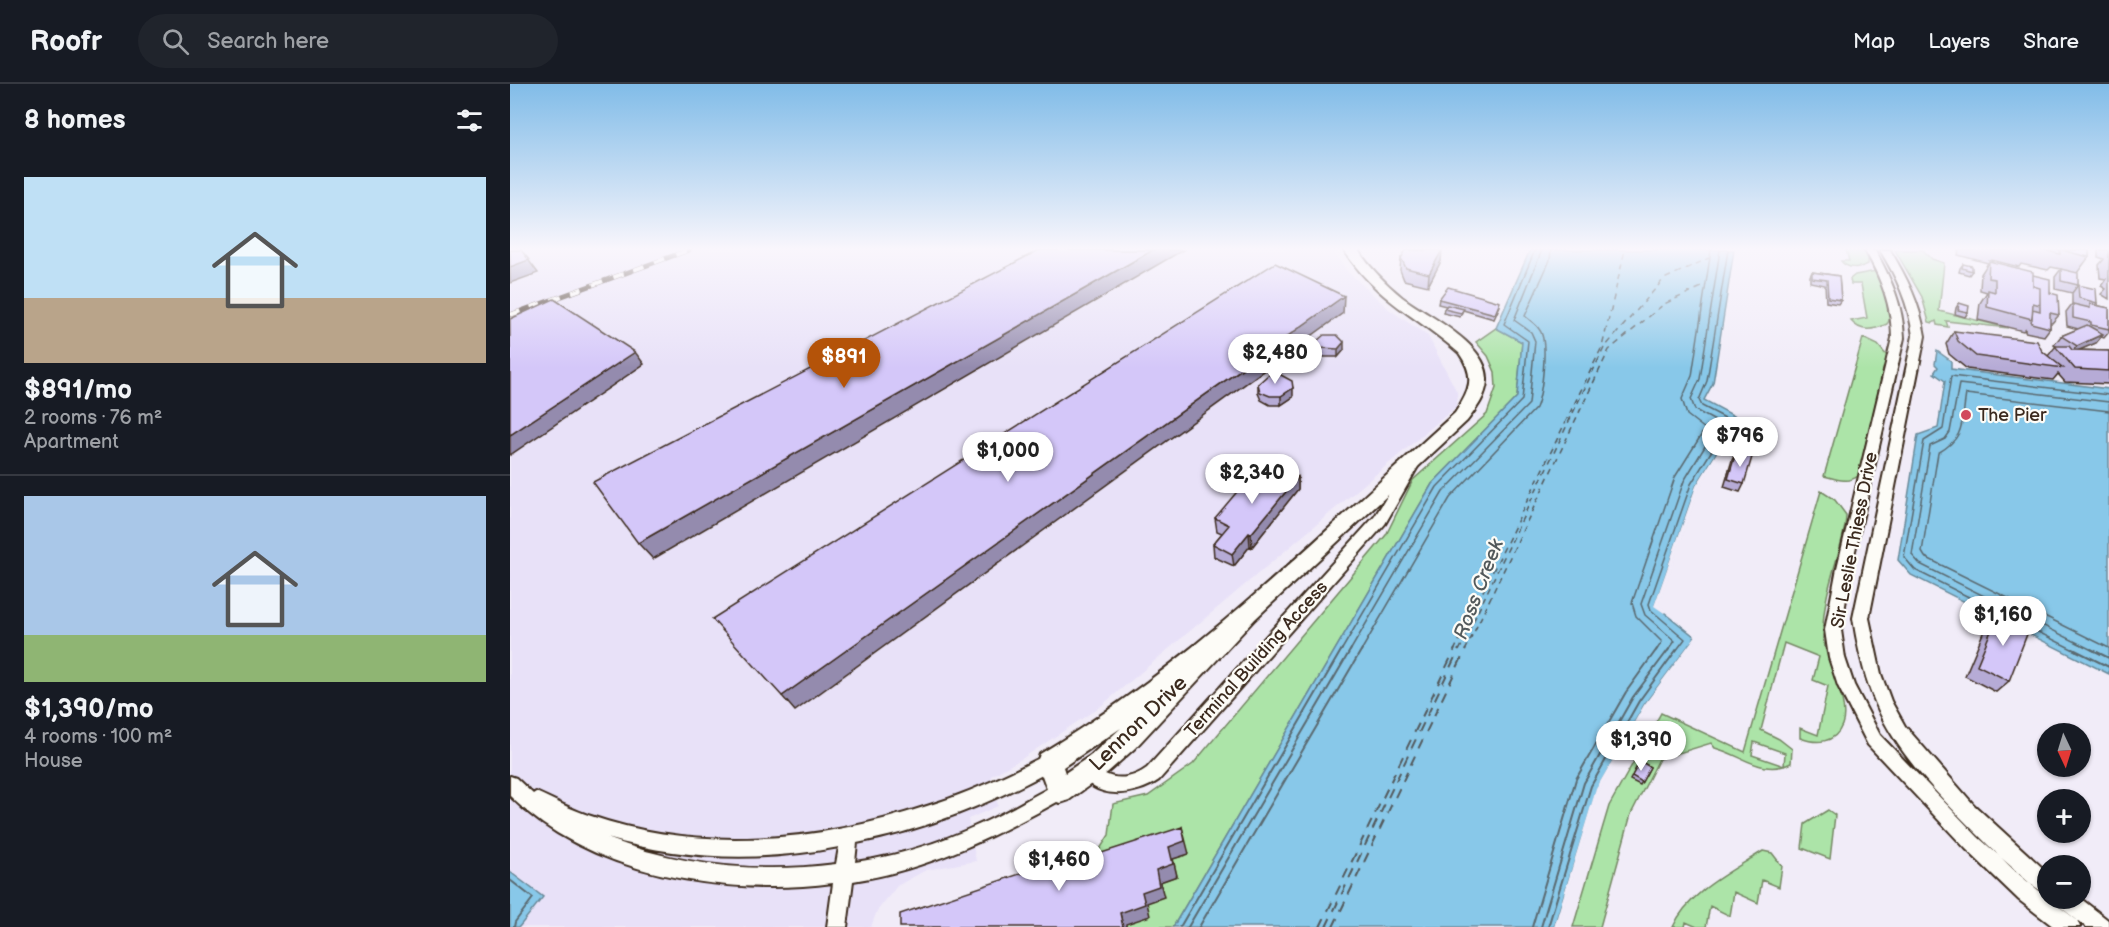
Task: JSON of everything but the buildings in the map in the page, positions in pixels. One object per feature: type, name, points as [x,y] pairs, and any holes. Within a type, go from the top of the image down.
[{"type":"street","name":"Lennon Drive","points":[[510,783],[545,806],[589,824],[629,835],[684,845],[744,848],[807,844],[849,837],[948,808],[1022,777],[1049,762],[1088,738],[1154,689],[1247,613],[1467,411],[1478,387],[1477,371],[1468,351],[1456,339],[1384,289]]},
{"type":"street","name":"Sir Leslie Thiess Drive","points":[[1890,289],[1898,312],[1898,338],[1844,568],[1833,630],[1838,658],[1846,686],[1874,740],[1972,843],[2026,893],[2070,927]]},
{"type":"street","name":"Sir Leslie Thiess Drive","points":[[1908,289],[1916,309],[1919,336],[1861,618],[1864,644],[1875,681],[1896,728],[1958,803],[2014,858],[2037,876]]},
{"type":"street","name":"Terminal Building Access","points":[[1089,771],[1098,780],[1121,786],[1140,782],[1153,774],[1380,520],[1418,456]]},
{"type":"street","name":"Lennon Drive","points":[[510,783],[542,813],[567,830],[606,848],[666,866],[702,873],[773,879],[843,875],[928,854],[972,838],[1014,818],[1060,791],[1089,771],[1126,740],[1247,613]]},
{"type":"street","points":[[1088,738],[1085,756],[1089,771]]},
{"type":"street","points":[[1049,762],[1060,791]]},
{"type":"street","points":[[837,927],[849,837]]},
{"type":"street","points":[[2078,909],[2101,927]]},
{"type":"shaded area","points":[[510,289],[1367,289],[1390,310],[1428,336],[1457,392],[1457,406],[1101,706],[1023,758],[991,776],[998,806],[968,819],[976,861],[926,870],[897,886],[877,911],[871,927],[519,927],[543,897],[510,872]]},
{"type":"green space","points":[[1862,289],[1885,289],[1891,311],[1887,324],[1873,329],[1863,329],[1851,321],[1867,318]]},
{"type":"green space","points":[[1918,289],[1941,289],[1939,311],[2008,328],[1946,321],[1948,327],[1937,325],[1936,321],[1929,322]]},
{"type":"green space","points":[[1496,328],[1522,342],[1517,397],[1432,484],[1173,927],[1126,927],[1126,924],[1147,903],[1160,882],[1177,876],[1173,859],[1188,854],[1089,866],[1109,835],[1113,804],[1148,796],[1193,764],[1386,535],[1413,480],[1487,414],[1496,388],[1495,372],[1488,356],[1476,342]]},
{"type":"green space","points":[[1863,338],[1878,345],[1887,356],[1858,476],[1846,480],[1824,476]]},
{"type":"green space","points":[[1821,491],[1835,500],[1846,515],[1823,625],[1825,647],[1843,705],[1844,715],[1839,731],[1835,736],[1824,741],[1800,738],[1800,728],[1818,735],[1828,686],[1813,680],[1819,657],[1784,643],[1761,730],[1792,749],[1791,763],[1784,766],[1785,753],[1754,742],[1752,755],[1783,766],[1771,768],[1762,766],[1715,748],[1711,743],[1659,759],[1631,814],[1600,927],[1573,927],[1609,806],[1661,713],[1745,752]]},
{"type":"green space","points":[[1828,810],[1835,815],[1830,859],[1802,848],[1805,824]]},
{"type":"green space","points":[[1763,851],[1772,853],[1782,866],[1779,887],[1762,880],[1758,903],[1734,892],[1730,916],[1710,906],[1706,927],[1697,927],[1686,922],[1685,927],[1673,927],[1680,914],[1700,892]]},
{"type":"water","name":"Ross Creek","points":[[1513,289],[1728,289],[1713,383],[1704,400],[1738,418],[1696,486],[1655,605],[1695,637],[1644,705],[1597,789],[1554,927],[1173,927],[1432,484],[1517,397],[1522,342],[1496,328]]},
{"type":"water","points":[[1937,351],[1951,361],[1951,369],[2109,389],[2109,674],[1911,575],[1898,560],[1918,435],[1938,428],[1945,381],[1934,373],[1938,367],[1935,364]]},
{"type":"water","points":[[510,872],[543,897],[519,927],[510,927]]},
{"type":"pier","points":[[1738,415],[1741,420],[1699,487],[1658,605],[1666,611],[1664,613],[1654,606],[1696,486],[1738,419],[1736,417]]},
{"type":"pier","points":[[1697,634],[1697,638],[1647,706],[1599,790],[1557,927],[1554,927],[1596,789],[1644,705]]},
{"type":"ferry route","points":[[1454,651],[1602,347],[1616,289]]},
{"type":"ferry route","points":[[1459,651],[1604,348],[1655,289]]},
{"type":"ferry route","points":[[1465,651],[1609,350],[1664,304],[1696,289]]},
{"type":"ferry route","points":[[1320,927],[1455,649]]},
{"type":"ferry route","points":[[1326,927],[1459,649]]},
{"type":"ferry route","points":[[1333,927],[1466,649]]},
{"type":"railway","points":[[510,315],[581,289]]},
{"type":"place","name":"The Pier","points":[[1966,415]]}]
